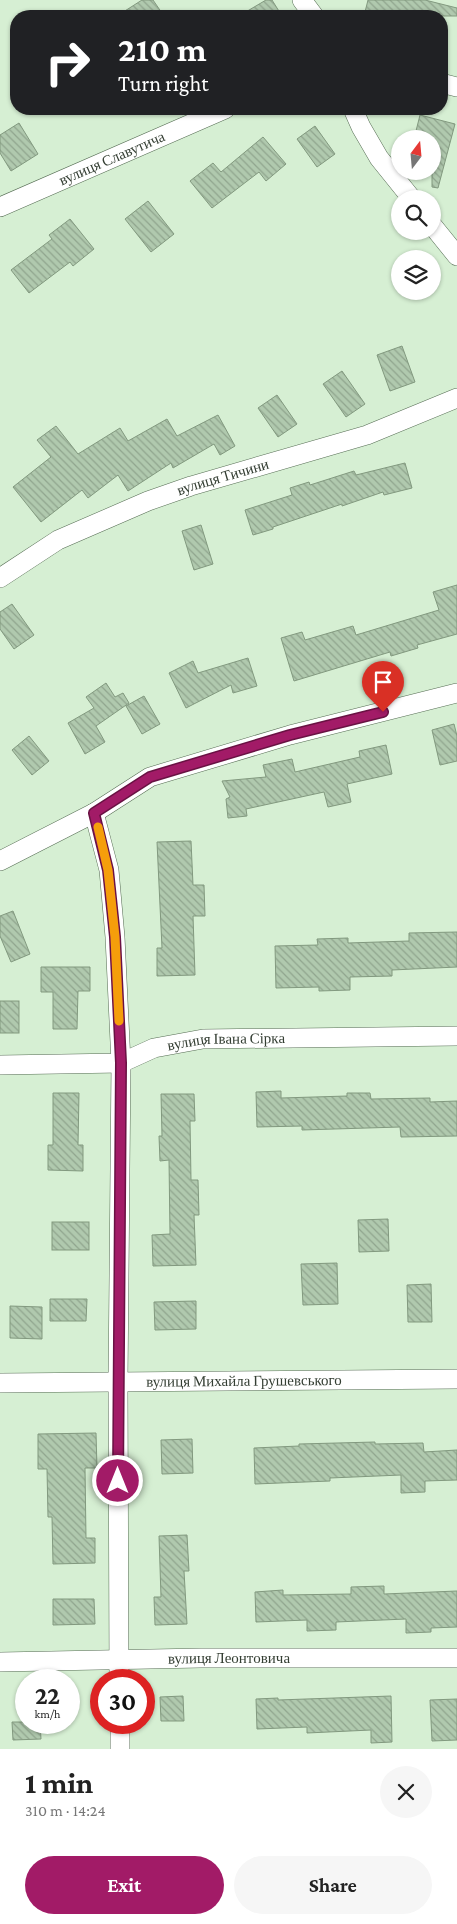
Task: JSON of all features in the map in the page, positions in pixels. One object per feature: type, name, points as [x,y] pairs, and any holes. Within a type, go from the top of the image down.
[{"type":"street","name":"вулиця Славутича","points":[[0,206],[211,115]]},
{"type":"street","points":[[356,115],[379,158],[405,190]]},
{"type":"street","points":[[441,236],[457,256]]},
{"type":"street","name":"вулиця Тичини","points":[[0,578],[58,540],[148,502],[191,486],[367,435],[457,398]]},
{"type":"street","points":[[0,861],[94,813],[150,777],[290,735],[457,693]]},
{"type":"street","points":[[94,813],[108,870],[115,937],[121,1063],[118,1382],[118,1669]]},
{"type":"street","name":"вулиця Івана Сірка","points":[[0,1065],[121,1063],[154,1048],[203,1039],[457,1036]]},
{"type":"street","name":"вулиця Михайла Грушевського","points":[[0,1383],[457,1379]]},
{"type":"street","name":"вулиця Леонтовича","points":[[0,1662],[457,1658]]},
{"type":"street","points":[[120,1734],[120,1749]]},
{"type":"building","points":[[142,0],[153,0],[160,10],[126,10]]},
{"type":"building","points":[[266,0],[272,0],[278,10],[249,10]]},
{"type":"building","points":[[368,0],[425,0],[457,8],[457,16],[448,16],[448,10],[366,10]]},
{"type":"building","points":[[420,115],[455,124],[441,177],[441,130],[416,130]]},
{"type":"building","points":[[19,123],[38,154],[11,171],[0,153],[0,135]]},
{"type":"building","points":[[315,126],[335,154],[317,167],[297,139]]},
{"type":"building","points":[[263,137],[286,164],[266,181],[259,172],[212,208],[190,181],[213,163],[221,172]]},
{"type":"building","points":[[432,180],[440,180],[438,188],[432,187]]},
{"type":"building","points":[[148,201],[174,234],[151,252],[125,219]]},
{"type":"building","points":[[70,219],[94,249],[73,266],[70,262],[29,293],[11,270],[52,239],[49,235]]},
{"type":"building","points":[[402,346],[415,382],[390,391],[377,355]]},
{"type":"building","points":[[342,371],[365,404],[346,417],[323,384]]},
{"type":"building","points":[[277,395],[297,424],[278,437],[258,408]]},
{"type":"building","points":[[218,415],[235,446],[220,455],[214,444],[173,468],[171,463],[128,491],[118,475],[88,498],[82,490],[41,522],[13,487],[51,457],[37,440],[56,426],[78,454],[120,428],[128,441],[167,419],[177,436]]},
{"type":"building","points":[[405,463],[412,488],[384,495],[383,492],[342,506],[342,504],[253,535],[245,510],[292,495],[290,488],[309,482],[310,485],[354,471],[356,475]]},
{"type":"building","points":[[201,525],[213,564],[194,570],[182,531]]},
{"type":"building","points":[[457,585],[457,634],[417,645],[418,648],[391,656],[390,652],[294,681],[281,638],[302,632],[305,640],[353,626],[356,635],[439,610],[433,592]]},
{"type":"building","points":[[12,604],[34,635],[14,649],[0,629],[0,612]]},
{"type":"building","points":[[248,658],[257,686],[233,693],[231,685],[186,708],[169,673],[193,661],[198,673]]},
{"type":"building","points":[[106,683],[115,697],[123,693],[129,703],[96,726],[105,742],[85,754],[68,723],[94,708],[86,697]]},
{"type":"building","points":[[144,696],[160,724],[142,734],[126,706]]},
{"type":"building","points":[[454,724],[457,736],[457,761],[440,765],[432,730]]},
{"type":"building","points":[[29,736],[49,761],[32,775],[12,750]]},
{"type":"building","points":[[386,745],[392,774],[347,784],[351,802],[328,807],[324,792],[246,809],[247,816],[228,818],[226,799],[230,797],[222,781],[266,777],[263,765],[292,759],[295,772],[360,757],[359,751]]},
{"type":"building","points":[[191,841],[193,885],[204,885],[205,916],[193,916],[195,975],[157,976],[157,948],[162,948],[157,842]]},
{"type":"building","points":[[13,911],[30,954],[11,962],[0,936],[0,916]]},
{"type":"building","points":[[457,932],[457,967],[392,970],[392,976],[350,977],[350,990],[319,991],[319,987],[276,988],[275,946],[318,945],[317,939],[348,938],[348,943],[409,941],[409,933]]},
{"type":"building","points":[[41,967],[90,967],[90,991],[78,991],[77,1029],[53,1029],[53,992],[41,992]]},
{"type":"building","points":[[0,1001],[19,1001],[19,1033],[0,1033]]},
{"type":"building","points":[[281,1091],[281,1098],[347,1096],[347,1093],[370,1093],[371,1099],[430,1098],[430,1102],[457,1101],[457,1136],[401,1137],[400,1127],[302,1130],[302,1126],[257,1127],[256,1092]]},
{"type":"building","points":[[53,1093],[79,1093],[78,1145],[83,1145],[83,1171],[48,1170],[48,1145],[53,1145]]},
{"type":"building","points":[[161,1094],[194,1094],[195,1121],[190,1121],[191,1180],[198,1180],[199,1215],[194,1215],[196,1265],[153,1266],[152,1235],[170,1234],[169,1160],[160,1161],[159,1136],[162,1136]]},
{"type":"building","points":[[388,1219],[389,1251],[359,1252],[358,1220]]},
{"type":"building","points":[[52,1222],[89,1222],[89,1250],[52,1250]]},
{"type":"building","points":[[337,1263],[338,1304],[303,1305],[301,1264]]},
{"type":"building","points":[[431,1284],[432,1322],[408,1322],[407,1285]]},
{"type":"building","points":[[50,1299],[87,1299],[86,1321],[50,1321]]},
{"type":"building","points":[[196,1301],[196,1329],[155,1330],[154,1302]]},
{"type":"building","points":[[10,1306],[42,1307],[42,1339],[10,1338]]},
{"type":"building","points":[[96,1433],[97,1468],[85,1468],[86,1538],[95,1538],[95,1563],[53,1564],[52,1517],[48,1517],[47,1469],[38,1469],[38,1434]]},
{"type":"building","points":[[192,1439],[193,1473],[162,1474],[161,1440]]},
{"type":"building","points":[[375,1442],[375,1444],[423,1443],[424,1452],[457,1450],[457,1480],[425,1481],[425,1492],[401,1493],[401,1475],[330,1478],[330,1481],[255,1484],[254,1448],[299,1446],[299,1444]]},
{"type":"building","points":[[187,1535],[189,1571],[184,1571],[187,1624],[155,1625],[154,1597],[161,1597],[159,1536]]},
{"type":"building","points":[[384,1586],[384,1594],[457,1591],[457,1627],[431,1628],[431,1632],[406,1633],[406,1619],[336,1622],[336,1630],[307,1631],[307,1620],[256,1622],[255,1592],[283,1590],[283,1595],[351,1594],[351,1587]]},
{"type":"building","points":[[53,1599],[94,1599],[95,1624],[53,1625]]},
{"type":"building","points":[[183,1696],[184,1721],[161,1721],[160,1697]]},
{"type":"building","points":[[391,1696],[392,1742],[371,1743],[371,1730],[307,1733],[307,1727],[257,1729],[256,1699]]},
{"type":"building","points":[[457,1699],[457,1740],[432,1741],[430,1700]]},
{"type":"building","points":[[12,1722],[15,1722],[15,1734],[41,1734],[41,1739],[13,1740]]},
{"type":"slow traffic","points":[[98,827],[108,870],[115,937],[119,1021]]},
{"type":"route","points":[[118,1481],[121,1063],[115,937],[108,870],[94,813],[150,777],[290,735],[383,712]]}]
